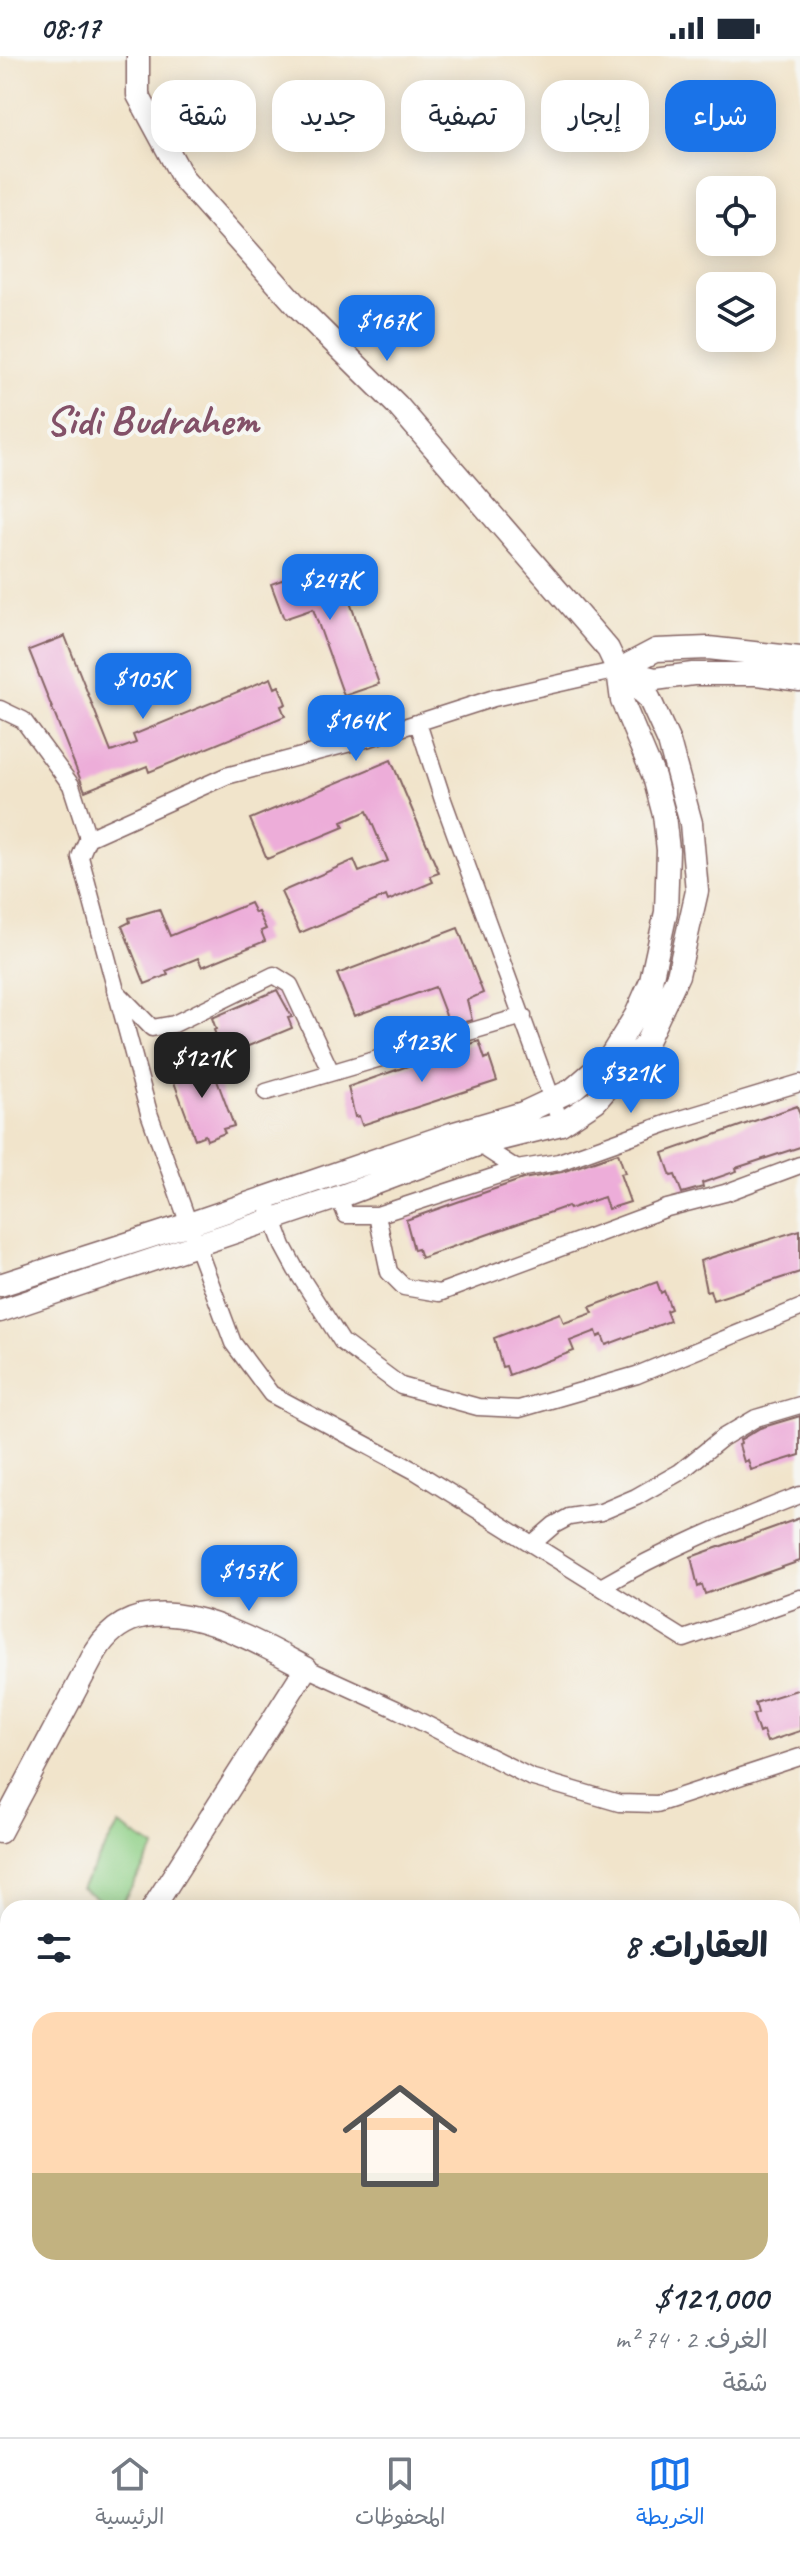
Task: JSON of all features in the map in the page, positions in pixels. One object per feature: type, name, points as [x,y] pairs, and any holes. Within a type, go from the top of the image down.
[{"type":"street","points":[[138,56],[138,95],[184,180],[297,306],[397,405],[608,649],[618,670],[622,701],[654,777],[664,815],[668,850],[666,912],[651,981],[636,1015],[610,1057],[572,1090],[339,1197],[269,1209]]},
{"type":"street","points":[[88,838],[226,776],[373,737],[494,698],[618,670],[656,650],[708,648],[800,658]]},
{"type":"street","points":[[618,670],[655,679],[693,674],[757,674],[800,680]]},
{"type":"street","points":[[0,1285],[192,1234],[470,1138],[561,1124],[596,1101],[646,1043],[678,975],[697,891],[691,823],[669,742],[649,698],[618,670]]},
{"type":"street","points":[[0,709],[23,720],[71,785],[88,838],[80,857],[149,1113],[233,1343],[271,1394],[415,1471],[684,1639],[800,1598]]},
{"type":"street","points":[[418,723],[447,813],[561,1124]]},
{"type":"street","points":[[113,988],[152,1028],[174,1024],[274,975],[290,985],[331,1072]]},
{"type":"street","points":[[266,1092],[523,1016]]},
{"type":"street","points":[[339,1197],[346,1215],[377,1215],[517,1169],[559,1162],[671,1122],[800,1083]]},
{"type":"street","points":[[470,1138],[517,1169]]},
{"type":"street","points":[[377,1215],[389,1272],[404,1287],[439,1293],[667,1208],[725,1193],[800,1165]]},
{"type":"street","points":[[269,1209],[296,1270],[342,1342],[401,1386],[478,1407],[519,1409],[637,1375],[800,1308]]},
{"type":"street","points":[[0,1311],[192,1234]]},
{"type":"street","points":[[532,1544],[569,1517],[601,1512],[636,1497],[680,1472],[722,1438],[756,1418],[800,1405]]},
{"type":"street","points":[[601,1587],[646,1560],[800,1495]]},
{"type":"street","points":[[0,1832],[96,1651],[108,1634],[148,1615],[195,1618],[254,1640],[530,1777],[619,1803],[657,1804],[800,1757]]},
{"type":"street","points":[[158,1900],[306,1668]]},
{"type":"green space","points":[[119,1825],[155,1848],[124,1900],[100,1900],[81,1888]]},
{"type":"building","points":[[335,560],[379,684],[344,696],[313,609],[284,619],[271,584]]},
{"type":"building","points":[[65,636],[111,752],[136,743],[133,735],[271,678],[275,688],[279,686],[286,704],[281,706],[285,716],[149,772],[147,766],[85,791],[29,650]]},
{"type":"building","points":[[391,760],[439,873],[430,876],[433,882],[388,901],[386,896],[300,933],[281,892],[354,860],[359,872],[388,861],[367,811],[342,822],[344,827],[267,859],[250,819]]},
{"type":"building","points":[[250,903],[266,929],[261,931],[265,941],[202,967],[198,958],[166,971],[168,975],[145,984],[122,926],[130,922],[129,918],[159,909],[170,936]]},
{"type":"building","points":[[458,928],[483,993],[467,1000],[472,1020],[450,1026],[435,987],[354,1016],[337,974]]},
{"type":"building","points":[[277,990],[292,1017],[288,1018],[292,1028],[224,1056],[212,1018]]},
{"type":"building","points":[[479,1041],[485,1059],[489,1057],[497,1081],[362,1125],[359,1116],[355,1117],[348,1087]]},
{"type":"building","points":[[209,1059],[234,1126],[223,1129],[225,1133],[207,1140],[205,1135],[195,1139],[171,1074],[181,1071],[179,1067]]},
{"type":"building","points":[[797,1106],[800,1147],[736,1168],[737,1171],[702,1183],[703,1187],[682,1193],[675,1175],[671,1176],[663,1153]]},
{"type":"building","points":[[618,1153],[625,1173],[620,1174],[630,1202],[608,1209],[604,1197],[569,1209],[568,1206],[421,1258],[418,1249],[414,1250],[406,1220],[523,1179],[562,1172]]},
{"type":"building","points":[[800,1230],[800,1272],[713,1300],[710,1290],[706,1291],[700,1261]]},
{"type":"building","points":[[657,1282],[671,1309],[666,1311],[670,1321],[606,1345],[602,1335],[598,1337],[596,1331],[570,1341],[574,1351],[509,1375],[506,1366],[502,1367],[494,1338],[560,1313],[564,1323],[593,1313],[590,1307]]},
{"type":"building","points":[[800,1416],[800,1455],[751,1470],[748,1460],[744,1462],[740,1440],[760,1428]]},
{"type":"building","points":[[800,1518],[800,1561],[705,1594],[702,1585],[698,1587],[691,1557]]},
{"type":"building","points":[[800,1689],[800,1731],[767,1742],[763,1731],[759,1733],[753,1715],[758,1713],[755,1703]]},
{"type":"district","name":"Sidi Budrahem","points":[[152,419]]}]
